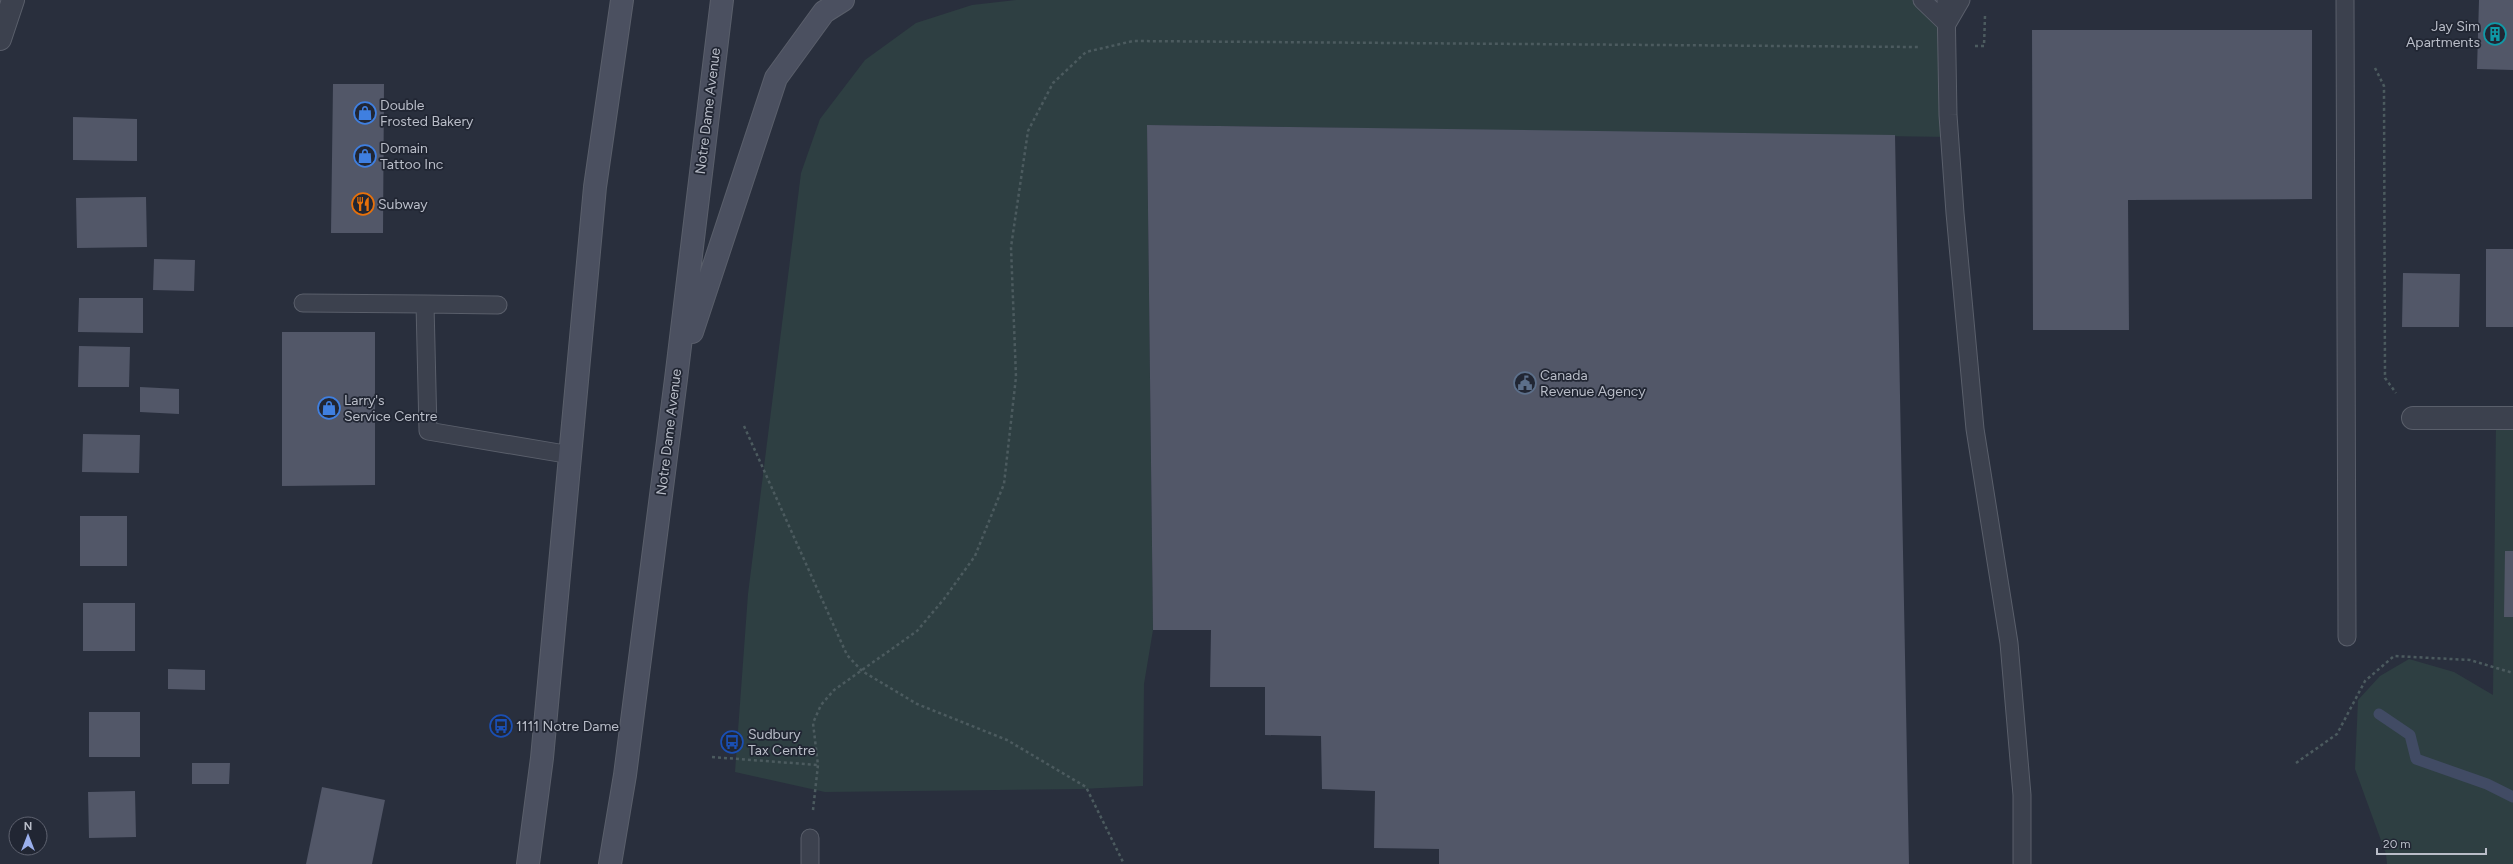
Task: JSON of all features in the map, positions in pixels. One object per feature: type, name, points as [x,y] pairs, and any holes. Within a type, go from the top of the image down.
[{"type":"main road","points":[[528,864],[542,758],[595,187],[622,0]]},
{"type":"main road","name":"Notre Dame Avenue","points":[[610,864],[625,775],[676,379],[722,0]]},
{"type":"main road","points":[[676,379],[776,78],[824,12],[843,0]]},
{"type":"street","points":[[0,39],[14,0]]},
{"type":"street","points":[[2413,418],[2513,418]]},
{"type":"lane","points":[[1922,0],[1947,24]]},
{"type":"lane","points":[[1946,0],[1948,115],[1955,213],[1975,429],[2010,651],[2022,795],[2022,864]]},
{"type":"lane","points":[[1947,24],[1961,0]]},
{"type":"lane","points":[[2345,0],[2347,637]]},
{"type":"lane","points":[[303,302],[498,305]]},
{"type":"lane","points":[[425,304],[428,431],[571,456]]},
{"type":"lane","points":[[810,838],[810,864]]},
{"type":"path","points":[[810,838],[818,765],[813,723],[821,705],[834,690],[917,631],[944,599],[975,556],[1004,484],[1016,377],[1011,247],[1028,131],[1053,83],[1086,52],[1133,41],[1947,47],[1984,46],[1986,12]]},
{"type":"path","points":[[2374,66],[2384,86],[2385,378],[2413,418]]},
{"type":"path","points":[[744,426],[847,655],[862,671],[917,704],[1007,740],[1068,775],[1086,788],[1124,864]]},
{"type":"path","points":[[2296,763],[2337,734],[2365,681],[2394,656],[2470,660],[2513,673]]},
{"type":"path","points":[[712,757],[818,765]]},
{"type":"shaded area","points":[[1016,0],[1923,0],[1947,24],[1950,137],[1147,125],[1153,630],[1144,684],[1143,786],[1081,789],[825,792],[735,772],[748,594],[801,173],[820,119],[865,60],[916,23],[972,5]]},
{"type":"shaded area","points":[[2496,422],[2513,422],[2513,864],[2387,864],[2386,854],[2355,769],[2358,700],[2380,676],[2409,659],[2454,672],[2493,695]]},
{"type":"building","name":"Jay Sim Apartments","points":[[2479,0],[2513,0],[2513,70],[2477,69]]},
{"type":"building","points":[[2032,30],[2312,30],[2312,199],[2128,200],[2129,330],[2033,330]]},
{"type":"building","points":[[333,84],[384,84],[383,233],[331,233]]},
{"type":"building","points":[[73,117],[137,119],[137,161],[73,160]]},
{"type":"building","name":"Canada Revenue Agency","points":[[1147,125],[1895,135],[1909,864],[1439,864],[1439,849],[1374,848],[1375,791],[1322,789],[1321,736],[1265,735],[1265,687],[1210,687],[1211,630],[1153,630]]},
{"type":"building","points":[[146,197],[147,247],[77,248],[76,198]]},
{"type":"building","points":[[2486,249],[2513,249],[2513,327],[2486,327]]},
{"type":"building","points":[[154,259],[195,260],[194,291],[153,290]]},
{"type":"building","points":[[2403,273],[2460,274],[2459,327],[2402,327]]},
{"type":"building","points":[[79,298],[143,298],[143,333],[78,332]]},
{"type":"building","name":"Larry's Service Centre","points":[[282,332],[375,332],[375,485],[282,486]]},
{"type":"building","points":[[79,346],[130,347],[129,387],[78,387]]},
{"type":"building","points":[[140,387],[179,389],[179,414],[140,412]]},
{"type":"building","points":[[83,434],[140,435],[139,473],[82,472]]},
{"type":"building","points":[[80,516],[127,516],[127,566],[80,566]]},
{"type":"building","points":[[2505,551],[2513,551],[2513,617],[2504,617]]},
{"type":"building","points":[[83,603],[135,603],[135,651],[83,651]]},
{"type":"building","points":[[168,669],[205,670],[205,690],[168,689]]},
{"type":"building","points":[[89,712],[140,712],[140,757],[89,757]]},
{"type":"building","points":[[192,763],[230,763],[229,784],[192,784]]},
{"type":"building","points":[[322,787],[385,800],[372,864],[306,864]]},
{"type":"building","points":[[135,791],[136,837],[89,838],[88,792]]},
{"type":"waterway","points":[[2379,714],[2410,735],[2416,759],[2487,784],[2513,797]]},
{"type":"place","name":"Jay Sim Apartments","points":[[2495,34]]},
{"type":"place","name":"Double Frosted Bakery","points":[[365,113]]},
{"type":"place","name":"Domain Tattoo Inc","points":[[365,156]]},
{"type":"place","name":"Subway","points":[[363,204]]},
{"type":"place","name":"Canada Revenue Agency","points":[[1525,383]]},
{"type":"place","name":"Larry's Service Centre","points":[[329,408]]},
{"type":"place","name":"1111 Notre Dame","points":[[501,726]]},
{"type":"place","name":"Sudbury Tax Centre","points":[[732,742]]}]
